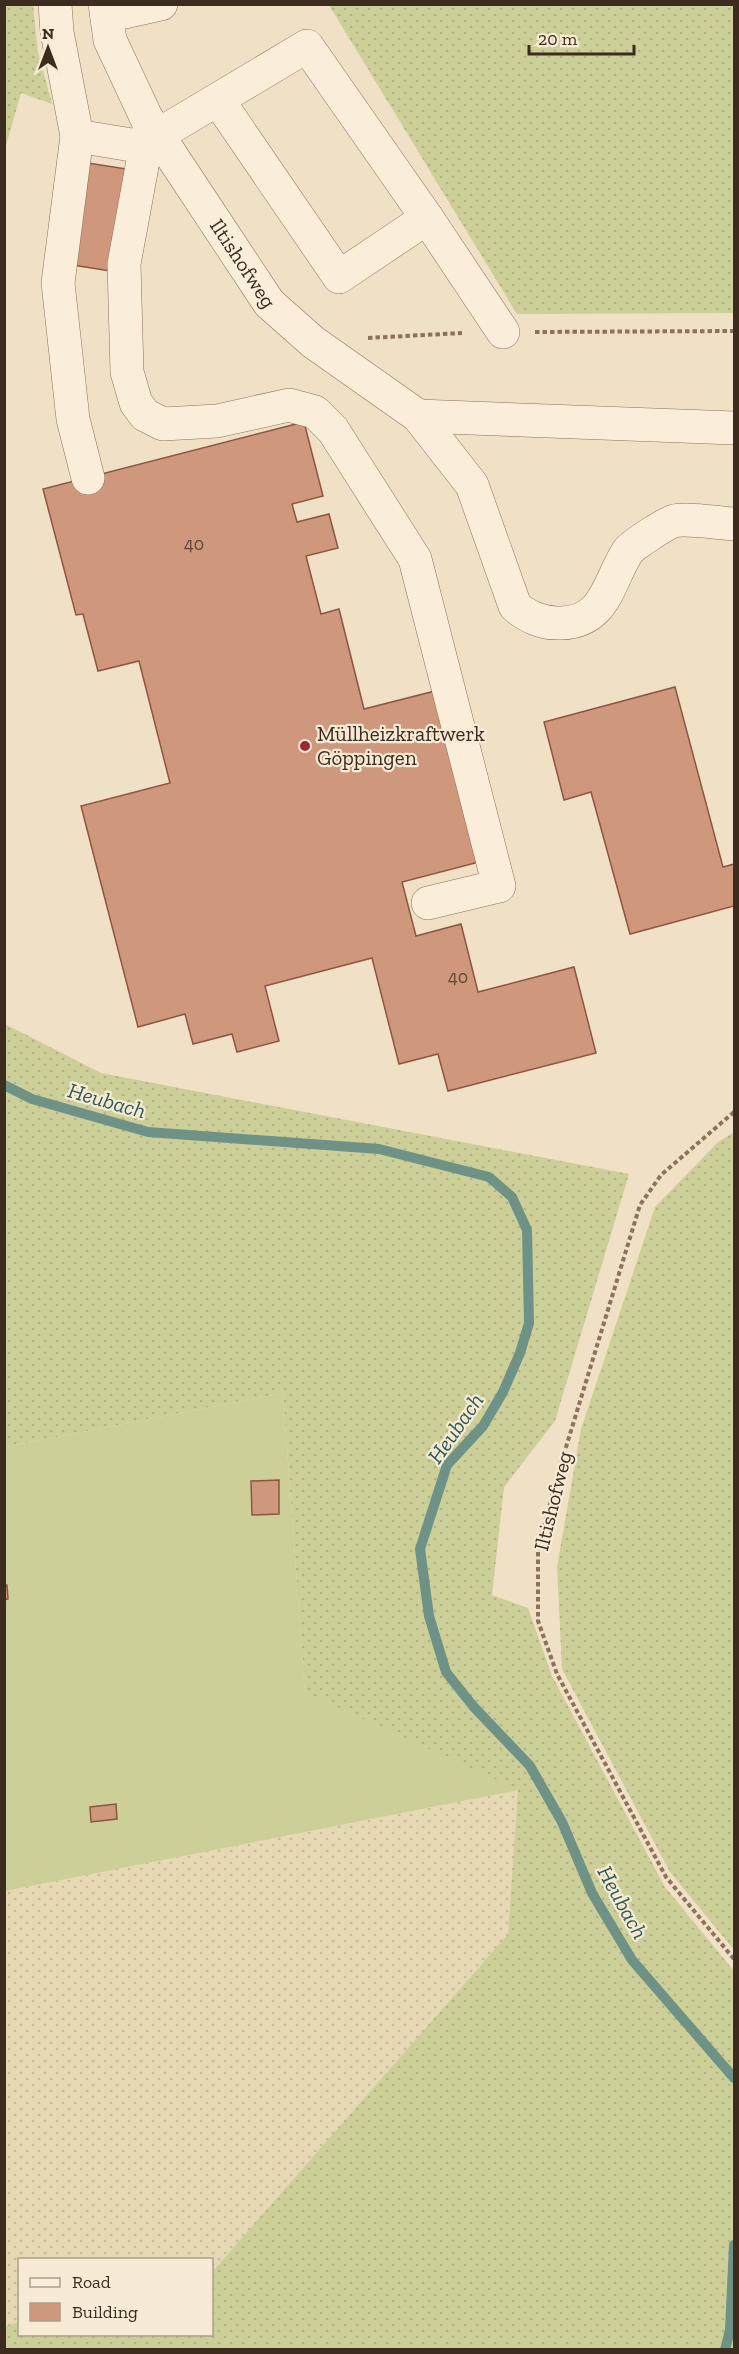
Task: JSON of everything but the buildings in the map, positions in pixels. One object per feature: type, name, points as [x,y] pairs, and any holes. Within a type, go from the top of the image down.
[{"type":"street","points":[[55,4],[57,32],[77,136],[58,283],[73,419],[88,478]]},
{"type":"street","points":[[106,10],[161,4]]},
{"type":"street","name":"Iltishofweg","points":[[106,10],[110,40],[151,135],[269,303],[313,342],[418,416],[472,485],[515,606],[524,614],[547,623],[577,622],[593,613],[604,599],[629,549],[675,521],[735,524]]},
{"type":"street","points":[[77,136],[151,135],[218,100],[308,45],[503,332]]},
{"type":"street","points":[[218,100],[339,277],[427,218]]},
{"type":"street","points":[[151,135],[124,264],[127,372],[136,403],[145,415],[163,424],[217,421],[289,405],[315,412],[333,430],[415,559],[499,886],[428,903]]},
{"type":"street","points":[[418,416],[735,428]]},
{"type":"path","points":[[313,342],[503,332],[735,331]]},
{"type":"path","name":"Iltishofweg","points":[[735,1112],[661,1175],[640,1205],[559,1470],[538,1550],[538,1621],[557,1674],[666,1877],[735,1959]]},
{"type":"shaded area","points":[[519,1790],[508,1934],[213,2271],[213,2258],[18,2258],[18,2322],[5,2327],[4,1891]]},
{"type":"green space","points":[[5,4],[33,5],[38,52],[52,104],[21,93],[5,149]]},
{"type":"green space","points":[[329,5],[734,5],[734,313],[517,314]]},
{"type":"green space","points":[[5,1024],[101,1073],[629,1174],[555,1421],[504,1487],[492,1595],[528,1608],[552,1676],[665,1887],[734,1971],[734,2349],[5,2350],[4,2327],[18,2322],[18,2336],[213,2336],[213,2271],[508,1934],[518,1790],[305,1693],[283,1393],[5,1447]]},
{"type":"green space","points":[[734,1132],[734,1950],[670,1872],[562,1669],[557,1567],[581,1429],[655,1207],[718,1142]]},
{"type":"green space","points":[[283,1393],[305,1692],[519,1790],[5,1891],[5,1447]]},
{"type":"waterway","name":"Heubach","points":[[4,1085],[32,1099],[148,1132],[379,1149],[489,1177],[512,1197],[527,1230],[529,1323],[520,1353],[503,1392],[483,1426],[447,1465],[420,1549],[429,1616],[446,1672],[473,1706],[530,1766],[562,1822],[592,1893],[632,1960],[734,2078]]},
{"type":"waterway","name":"Heubach","points":[[725,2350],[730,2330],[734,2245]]},
{"type":"place","name":"Müllheizkraftwerk Göppingen","points":[[305,746]]}]
